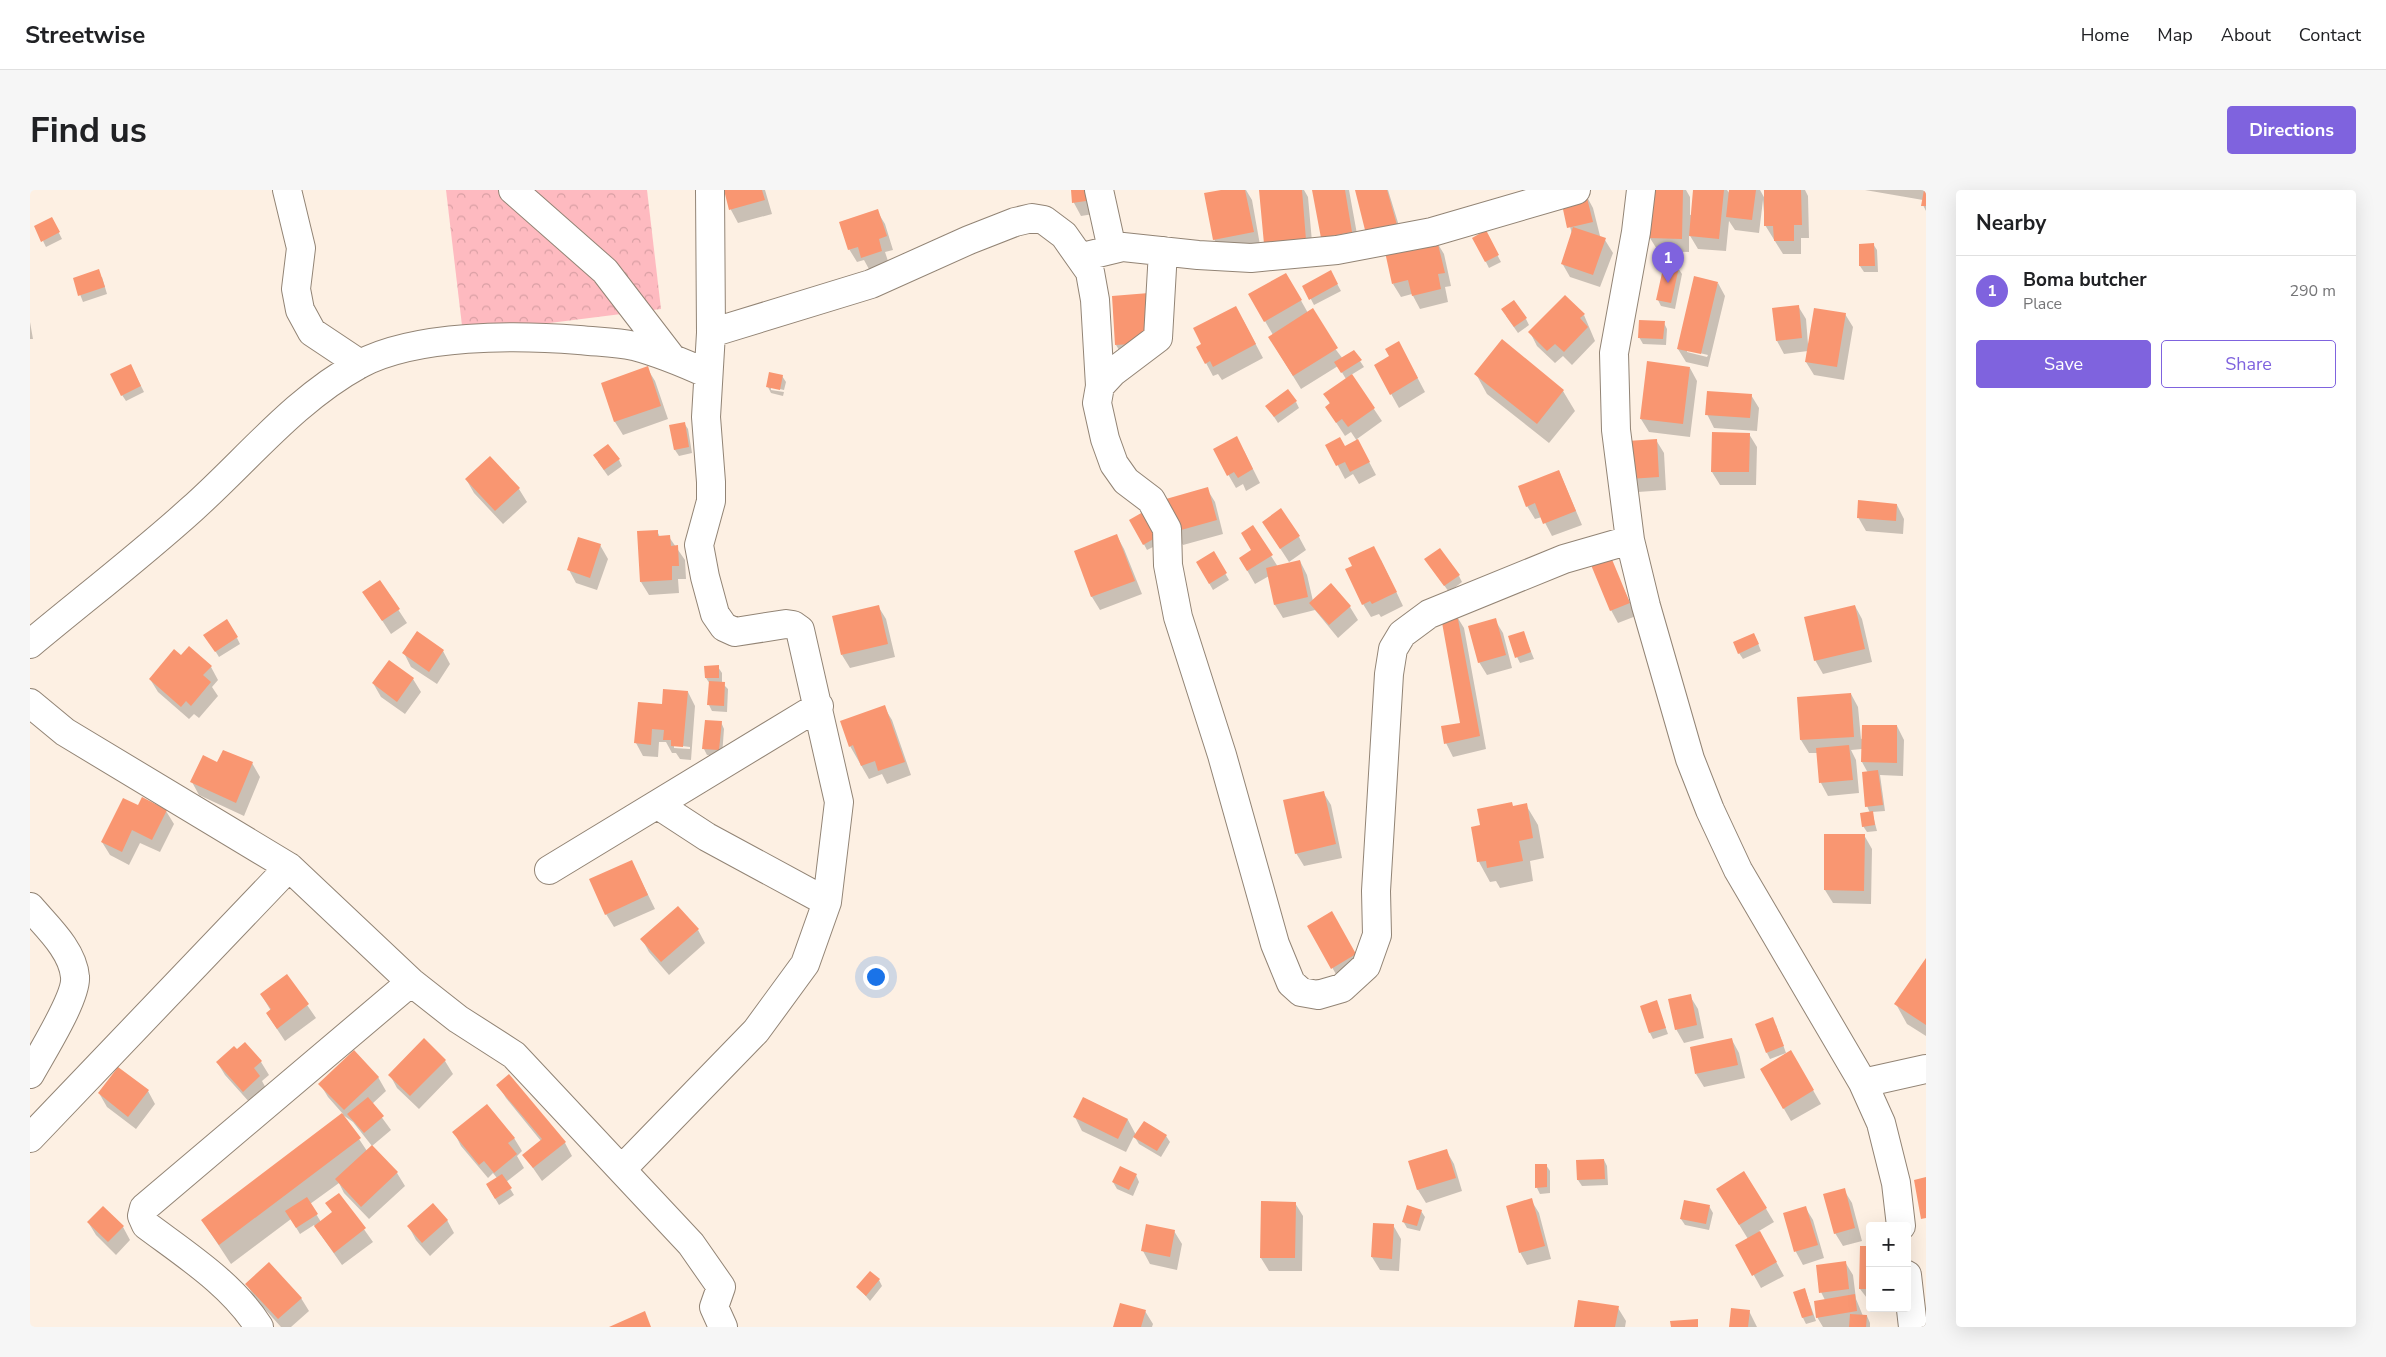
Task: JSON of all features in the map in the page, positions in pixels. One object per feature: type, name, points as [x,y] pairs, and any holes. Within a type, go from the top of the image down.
[{"type":"street","points":[[287,190],[301,248],[296,289],[300,310],[312,332],[360,364]]},
{"type":"street","points":[[513,190],[605,271],[671,357]]},
{"type":"street","points":[[622,1169],[756,1030],[805,964],[827,902],[839,802],[819,706],[800,630],[793,625],[786,624],[735,632],[724,627],[715,614],[705,577],[699,545],[710,501],[711,482],[706,417],[711,333],[710,190]]},
{"type":"street","points":[[1099,190],[1112,249]]},
{"type":"street","points":[[1082,257],[1123,247],[1251,258],[1337,250],[1432,232],[1576,190]]},
{"type":"street","points":[[1641,190],[1636,232],[1614,353],[1616,430],[1630,540],[1646,606],[1690,759],[1710,810],[1738,870],[1863,1083],[1881,1123],[1896,1182],[1901,1222]]},
{"type":"street","points":[[711,333],[871,284],[1015,222],[1032,218],[1044,220],[1064,235],[1082,257],[1090,272],[1095,300],[1100,386],[1097,402],[1105,439],[1114,464],[1126,481],[1151,500],[1167,529],[1168,564],[1178,617],[1222,755],[1275,944],[1291,983],[1301,992],[1318,995],[1342,988],[1366,966],[1377,935],[1376,881],[1389,674],[1394,649],[1402,634],[1429,614],[1564,558],[1630,540]]},
{"type":"street","points":[[1100,386],[1113,372],[1158,338],[1163,251]]},
{"type":"street","points":[[30,644],[192,510],[269,434],[316,394],[360,364],[388,353],[444,341],[526,336],[632,346],[671,357],[708,374]]},
{"type":"street","points":[[30,704],[65,732],[289,867],[411,982],[458,1019],[514,1055],[691,1244],[721,1287],[714,1307],[723,1327]]},
{"type":"street","points":[[549,870],[819,706]]},
{"type":"street","points":[[658,805],[707,838],[827,902]]},
{"type":"street","points":[[30,1138],[289,867]]},
{"type":"street","points":[[30,907],[56,937],[70,960],[75,978],[68,1004],[30,1074]]},
{"type":"street","points":[[259,1327],[252,1316],[211,1274],[146,1225],[142,1216],[144,1208],[411,982]]},
{"type":"street","points":[[1863,1083],[1926,1069]]},
{"type":"street","points":[[1911,1310],[1913,1327]]},
{"type":"green space","points":[[446,190],[647,190],[661,309],[463,334]]},
{"type":"building","points":[[724,190],[762,190],[765,200],[729,210]]},
{"type":"building","points":[[1071,190],[1092,190],[1093,200],[1072,203]]},
{"type":"building","points":[[1221,190],[1245,190],[1254,232],[1213,240],[1204,193]]},
{"type":"building","points":[[1259,190],[1302,190],[1306,240],[1264,244]]},
{"type":"building","points":[[1312,190],[1345,190],[1352,232],[1321,238]]},
{"type":"building","points":[[1355,190],[1387,190],[1397,225],[1366,234]]},
{"type":"building","points":[[1650,190],[1683,190],[1682,239],[1649,238]]},
{"type":"building","points":[[1693,190],[1724,190],[1719,239],[1689,236]]},
{"type":"building","points":[[1729,190],[1756,190],[1752,220],[1726,217]]},
{"type":"building","points":[[1764,190],[1801,190],[1802,225],[1794,225],[1794,241],[1774,241],[1773,226],[1764,226]]},
{"type":"building","points":[[1924,190],[1926,190],[1926,206],[1921,206]]},
{"type":"building","points":[[1586,194],[1593,222],[1567,228],[1561,200]]},
{"type":"building","points":[[878,209],[887,236],[879,239],[882,251],[861,258],[858,247],[848,250],[839,222]]},
{"type":"building","points":[[52,217],[60,232],[41,242],[34,226]]},
{"type":"building","points":[[1573,227],[1606,238],[1593,275],[1561,264]]},
{"type":"building","points":[[1486,230],[1499,255],[1485,262],[1472,238]]},
{"type":"building","points":[[1437,240],[1445,273],[1438,274],[1441,289],[1412,296],[1408,280],[1392,284],[1385,252]]},
{"type":"building","points":[[1874,243],[1875,266],[1859,266],[1859,244]]},
{"type":"building","points":[[1664,264],[1679,267],[1671,303],[1656,300]]},
{"type":"building","points":[[99,269],[105,287],[78,296],[73,278]]},
{"type":"building","points":[[1331,270],[1338,284],[1309,300],[1302,286]]},
{"type":"building","points":[[1286,273],[1302,300],[1264,322],[1248,294]]},
{"type":"building","points":[[1694,276],[1718,282],[1701,354],[1677,349]]},
{"type":"building","points":[[1149,293],[1152,343],[1115,345],[1112,296]]},
{"type":"building","points":[[1565,295],[1585,314],[1580,318],[1588,327],[1564,352],[1555,344],[1547,351],[1528,332]]},
{"type":"building","points":[[1514,300],[1527,318],[1514,327],[1501,309]]},
{"type":"building","points":[[1799,305],[1802,338],[1776,341],[1772,308]]},
{"type":"building","points":[[1236,306],[1256,344],[1213,367],[1210,361],[1205,364],[1196,347],[1201,344],[1193,328]]},
{"type":"building","points":[[1313,308],[1338,348],[1293,376],[1268,337]]},
{"type":"building","points":[[1814,308],[1846,313],[1837,367],[1805,362]]},
{"type":"building","points":[[1639,320],[1665,321],[1663,339],[1638,338]]},
{"type":"building","points":[[1502,339],[1564,390],[1537,424],[1474,374]]},
{"type":"building","points":[[1399,341],[1418,378],[1390,395],[1374,365],[1389,356],[1385,349]]},
{"type":"building","points":[[1354,350],[1362,360],[1341,373],[1334,362]]},
{"type":"building","points":[[1647,361],[1690,367],[1683,424],[1640,419]]},
{"type":"building","points":[[131,364],[141,386],[121,396],[110,374]]},
{"type":"building","points":[[648,366],[661,406],[614,422],[601,383]]},
{"type":"building","points":[[769,372],[783,375],[780,390],[766,387]]},
{"type":"building","points":[[1352,374],[1375,408],[1348,427],[1342,419],[1336,423],[1325,407],[1330,403],[1323,394]]},
{"type":"building","points":[[1288,389],[1297,401],[1274,417],[1265,406]]},
{"type":"building","points":[[1707,391],[1752,394],[1750,418],[1705,415]]},
{"type":"building","points":[[685,422],[689,447],[674,450],[669,425]]},
{"type":"building","points":[[1712,432],[1750,433],[1749,472],[1711,472]]},
{"type":"building","points":[[1237,436],[1253,469],[1238,478],[1234,472],[1227,476],[1213,449]]},
{"type":"building","points":[[1340,437],[1345,446],[1358,439],[1370,462],[1350,472],[1345,462],[1336,466],[1325,445]]},
{"type":"building","points":[[1657,439],[1659,477],[1629,479],[1627,441]]},
{"type":"building","points":[[608,444],[620,459],[604,470],[593,455]]},
{"type":"building","points":[[490,456],[520,488],[495,511],[465,479]]},
{"type":"building","points":[[1559,470],[1576,511],[1543,524],[1535,503],[1526,507],[1518,486]]},
{"type":"building","points":[[1208,487],[1217,520],[1174,532],[1166,499]]},
{"type":"building","points":[[1858,500],[1897,504],[1896,521],[1857,518]]},
{"type":"building","points":[[1281,508],[1300,536],[1280,549],[1262,522]]},
{"type":"building","points":[[1143,512],[1157,537],[1143,545],[1129,520]]},
{"type":"building","points":[[1253,525],[1273,555],[1247,571],[1239,558],[1251,550],[1241,533]]},
{"type":"building","points":[[658,530],[658,536],[670,535],[671,546],[678,545],[679,566],[672,566],[672,580],[640,582],[637,531]]},
{"type":"building","points":[[1117,534],[1135,581],[1091,597],[1074,551]]},
{"type":"building","points":[[578,537],[601,544],[590,578],[567,570]]},
{"type":"building","points":[[1374,546],[1397,592],[1372,604],[1370,601],[1362,605],[1345,569],[1352,566],[1348,558]]},
{"type":"building","points":[[1440,548],[1460,575],[1444,586],[1424,559]]},
{"type":"building","points":[[1214,551],[1227,573],[1209,584],[1196,562]]},
{"type":"building","points":[[1611,557],[1630,603],[1610,611],[1591,565]]},
{"type":"building","points":[[1300,560],[1308,597],[1274,605],[1266,568]]},
{"type":"building","points":[[380,580],[400,609],[382,621],[362,592]]},
{"type":"building","points":[[1331,583],[1351,606],[1329,625],[1309,603]]},
{"type":"building","points":[[879,605],[888,644],[841,655],[832,616]]},
{"type":"building","points":[[1855,605],[1865,649],[1814,661],[1804,617]]},
{"type":"building","points":[[1457,614],[1480,736],[1444,744],[1441,726],[1460,723],[1441,617]]},
{"type":"building","points":[[1496,618],[1506,655],[1478,663],[1468,626]]},
{"type":"building","points":[[227,619],[238,637],[215,652],[203,635]]},
{"type":"building","points":[[417,631],[444,650],[429,672],[402,653]]},
{"type":"building","points":[[1524,631],[1531,652],[1515,658],[1508,636]]},
{"type":"building","points":[[1754,633],[1759,644],[1738,654],[1733,642]]},
{"type":"building","points":[[189,646],[212,666],[203,675],[211,682],[191,706],[186,701],[181,707],[149,679],[174,649],[181,655]]},
{"type":"building","points":[[389,660],[414,678],[397,702],[372,683]]},
{"type":"building","points":[[719,665],[719,678],[705,678],[704,666]]},
{"type":"building","points":[[709,681],[725,682],[724,706],[707,705]]},
{"type":"building","points":[[663,689],[688,691],[683,747],[671,746],[671,740],[663,740],[664,730],[652,729],[651,745],[634,743],[638,702],[662,704]]},
{"type":"building","points":[[1851,693],[1854,737],[1800,740],[1797,697]]},
{"type":"building","points":[[885,705],[905,762],[878,771],[875,761],[861,766],[853,745],[849,747],[840,721]]},
{"type":"building","points":[[705,720],[722,721],[719,750],[702,749]]},
{"type":"building","points":[[1862,725],[1897,725],[1897,763],[1861,762]]},
{"type":"building","points":[[1849,745],[1853,780],[1819,783],[1816,748]]},
{"type":"building","points":[[223,750],[253,762],[236,803],[190,782],[203,755],[217,762]]},
{"type":"building","points":[[1878,770],[1883,805],[1865,807],[1862,772]]},
{"type":"building","points":[[1324,791],[1336,844],[1295,854],[1283,800]]},
{"type":"building","points":[[142,797],[167,810],[152,840],[132,830],[122,852],[101,842],[123,798],[138,805]]},
{"type":"building","points":[[1512,802],[1513,806],[1527,803],[1533,838],[1519,841],[1523,861],[1487,868],[1486,861],[1477,862],[1471,827],[1480,825],[1477,809]]},
{"type":"building","points":[[1873,811],[1875,825],[1862,827],[1860,813]]},
{"type":"building","points":[[1824,834],[1865,834],[1864,891],[1824,890]]},
{"type":"building","points":[[632,860],[648,895],[605,915],[589,879]]},
{"type":"building","points":[[678,906],[699,929],[661,962],[640,939]]},
{"type":"building","points":[[1332,911],[1356,954],[1331,969],[1307,926]]},
{"type":"building","points":[[1926,958],[1926,1025],[1894,1004]]},
{"type":"building","points":[[287,974],[309,1004],[277,1029],[266,1013],[271,1009],[260,994]]},
{"type":"building","points":[[1691,994],[1697,1025],[1675,1030],[1668,999]]},
{"type":"building","points":[[1657,1000],[1666,1028],[1649,1033],[1640,1006]]},
{"type":"building","points":[[1773,1017],[1784,1046],[1766,1053],[1755,1024]]},
{"type":"building","points":[[424,1038],[446,1060],[410,1096],[388,1075]]},
{"type":"building","points":[[1732,1038],[1738,1065],[1695,1074],[1690,1047]]},
{"type":"building","points":[[245,1042],[262,1061],[254,1068],[260,1076],[243,1092],[216,1062],[234,1046],[237,1049]]},
{"type":"building","points":[[354,1050],[379,1077],[344,1110],[318,1084]]},
{"type":"building","points":[[1791,1050],[1814,1090],[1783,1109],[1760,1069]]},
{"type":"building","points":[[118,1067],[149,1090],[128,1117],[98,1093]]},
{"type":"building","points":[[509,1074],[566,1142],[533,1168],[522,1155],[542,1139],[496,1085]]},
{"type":"building","points":[[368,1097],[384,1116],[364,1133],[347,1114]]},
{"type":"building","points":[[1083,1097],[1128,1119],[1118,1139],[1073,1117]]},
{"type":"building","points":[[487,1104],[515,1138],[508,1143],[517,1154],[494,1173],[484,1161],[479,1165],[452,1132]]},
{"type":"building","points":[[342,1113],[361,1138],[219,1245],[201,1220]]},
{"type":"building","points":[[1144,1121],[1167,1135],[1157,1151],[1133,1137]]},
{"type":"building","points":[[372,1145],[398,1172],[361,1207],[335,1179]]},
{"type":"building","points":[[1447,1149],[1456,1178],[1417,1190],[1408,1161]]},
{"type":"building","points":[[1604,1159],[1605,1179],[1577,1180],[1576,1160]]},
{"type":"building","points":[[1535,1164],[1547,1164],[1547,1187],[1535,1188]]},
{"type":"building","points":[[1120,1166],[1137,1174],[1129,1190],[1112,1182]]},
{"type":"building","points":[[1744,1171],[1767,1208],[1739,1225],[1716,1189]]},
{"type":"building","points":[[502,1174],[512,1188],[495,1199],[486,1184]]},
{"type":"building","points":[[1926,1177],[1926,1218],[1921,1219],[1914,1180]]},
{"type":"building","points":[[1845,1188],[1855,1228],[1834,1234],[1823,1194]]},
{"type":"building","points":[[339,1193],[366,1228],[334,1253],[314,1226],[332,1212],[325,1203]]},
{"type":"building","points":[[307,1197],[318,1214],[296,1228],[285,1211]]},
{"type":"building","points":[[1532,1198],[1545,1246],[1519,1253],[1506,1206]]},
{"type":"building","points":[[1684,1200],[1710,1205],[1706,1224],[1680,1219]]},
{"type":"building","points":[[1261,1201],[1296,1202],[1295,1258],[1260,1258]]},
{"type":"building","points":[[433,1203],[448,1220],[422,1243],[407,1226]]},
{"type":"building","points":[[1407,1205],[1422,1210],[1417,1226],[1402,1222]]},
{"type":"building","points":[[103,1206],[124,1226],[108,1242],[87,1222]]},
{"type":"building","points":[[1806,1206],[1818,1245],[1794,1252],[1783,1213]]},
{"type":"building","points":[[1373,1223],[1394,1224],[1392,1259],[1371,1257]]},
{"type":"building","points":[[1146,1224],[1175,1230],[1170,1257],[1141,1251]]},
{"type":"building","points":[[1760,1231],[1777,1262],[1752,1276],[1735,1245]]},
{"type":"building","points":[[1860,1246],[1866,1246],[1866,1289],[1859,1289]]},
{"type":"building","points":[[1846,1261],[1849,1289],[1819,1293],[1816,1265]]},
{"type":"building","points":[[269,1262],[302,1298],[278,1319],[245,1284]]},
{"type":"building","points":[[870,1271],[880,1279],[866,1296],[856,1287]]},
{"type":"building","points":[[1805,1288],[1813,1315],[1802,1318],[1793,1292]]},
{"type":"building","points":[[1855,1294],[1857,1311],[1816,1318],[1814,1301]]},
{"type":"building","points":[[1578,1300],[1619,1306],[1615,1327],[1574,1327]]},
{"type":"building","points":[[1120,1303],[1146,1310],[1141,1327],[1113,1327]]},
{"type":"building","points":[[1731,1308],[1750,1310],[1748,1327],[1729,1327]]},
{"type":"building","points":[[645,1311],[651,1327],[609,1327]]},
{"type":"building","points":[[1850,1314],[1867,1315],[1866,1327],[1849,1327]]},
{"type":"building","points":[[1698,1319],[1698,1327],[1671,1327],[1670,1321]]},
{"type":"place","name":"Boma butcher","points":[[1668,283]]}]
